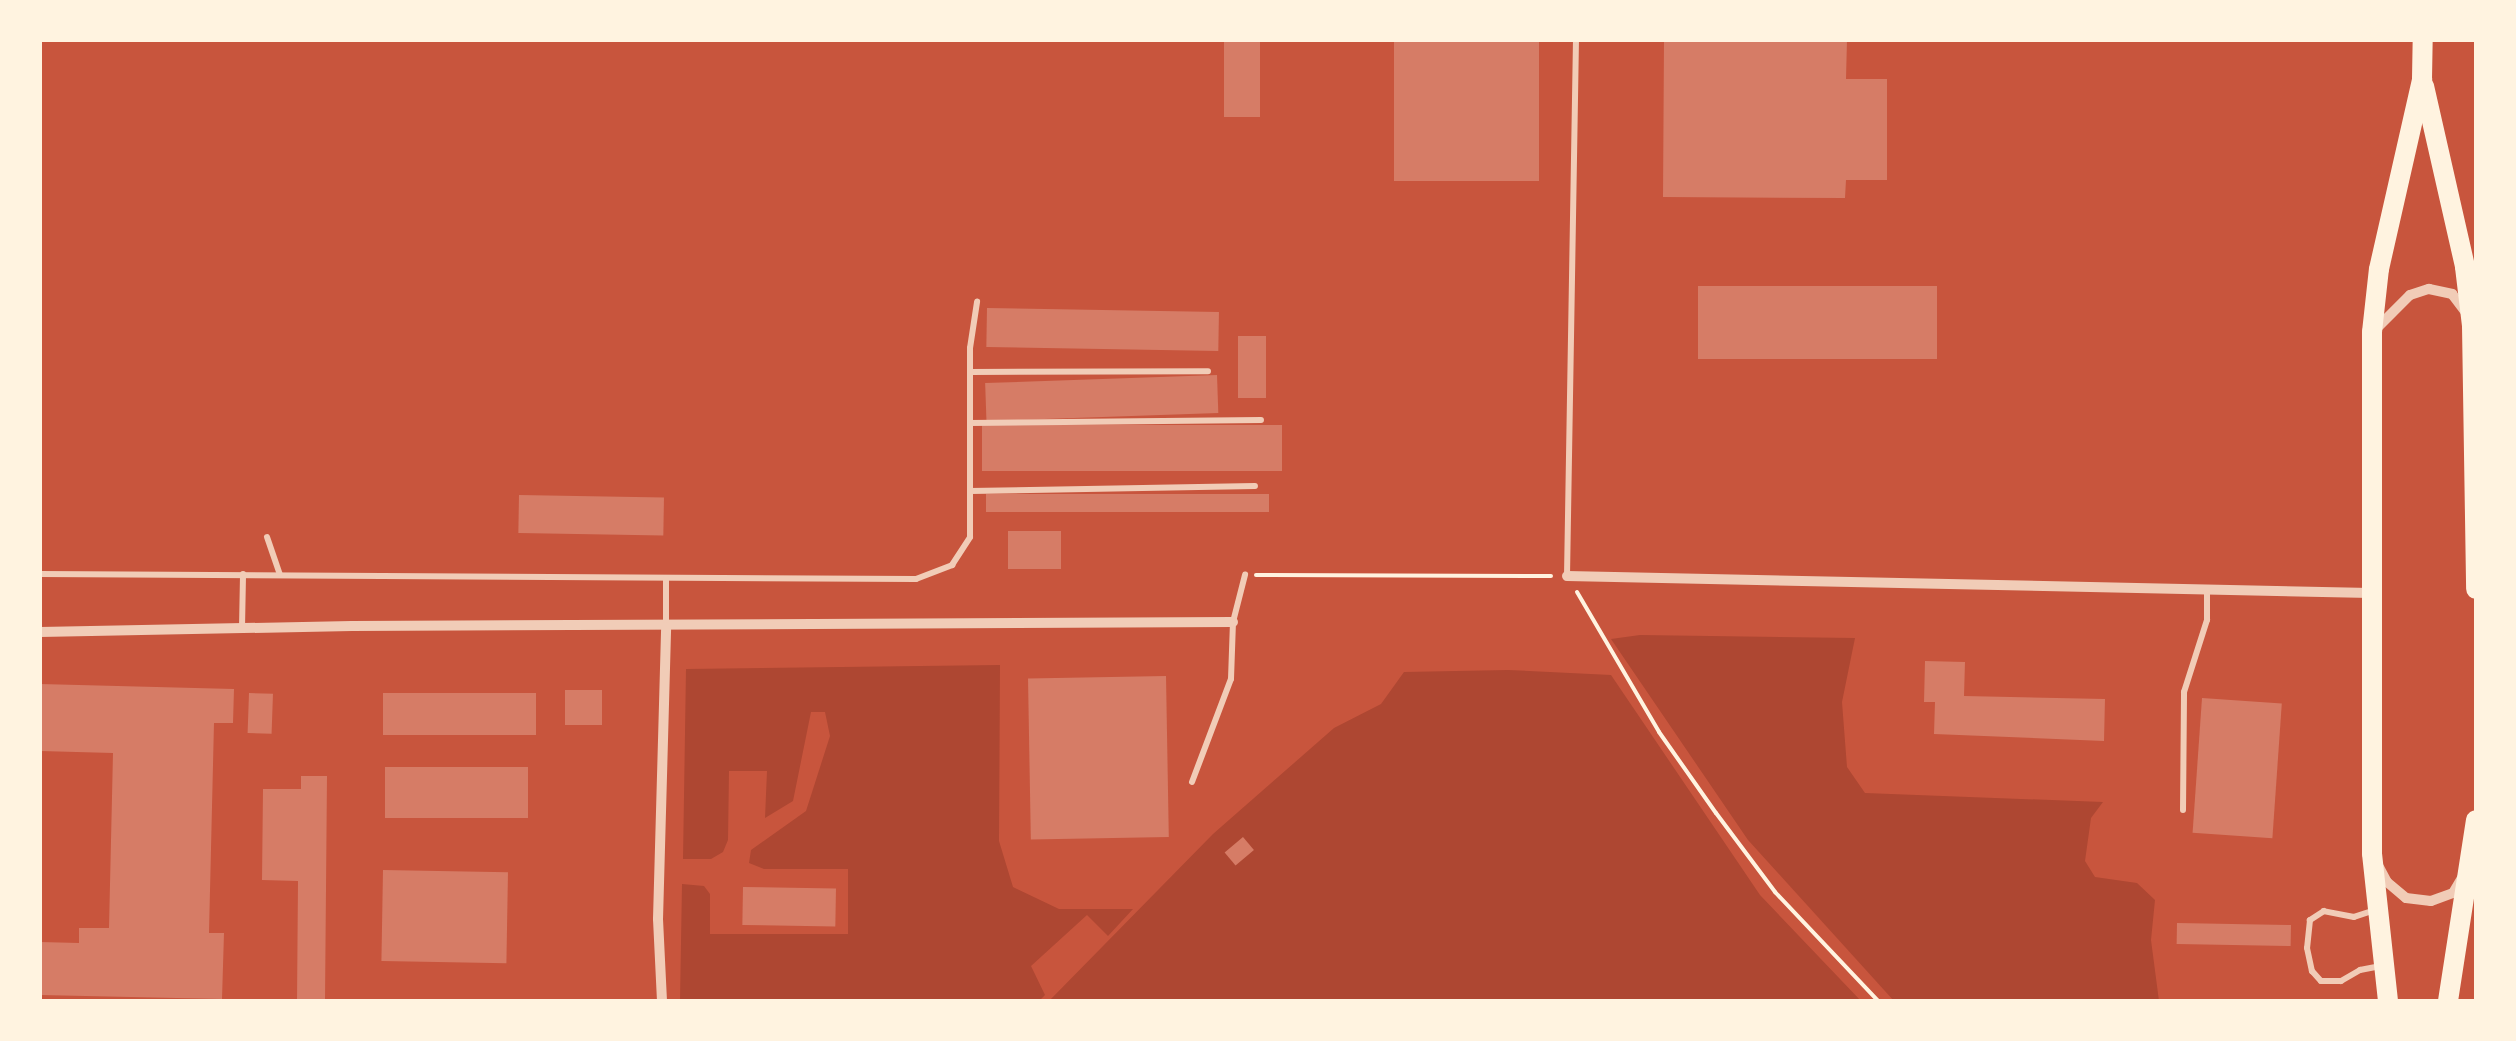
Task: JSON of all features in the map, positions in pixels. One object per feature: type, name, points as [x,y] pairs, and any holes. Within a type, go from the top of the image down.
[{"type":"highway","points":[[2388,1001],[2372,853],[2372,332],[2379,269],[2422,79],[2422,40]]},
{"type":"highway","points":[[2422,79],[2465,267],[2472,326],[2476,590]]},
{"type":"highway","points":[[2448,1001],[2476,820]]},
{"type":"street","points":[[2372,332],[2410,295],[2429,289],[2452,294],[2472,326]]},
{"type":"street","points":[[1567,576],[2372,592]]},
{"type":"street","points":[[40,632],[352,626],[1233,622]]},
{"type":"street","points":[[662,1001],[658,919],[666,627]]},
{"type":"street","points":[[2372,853],[2387,882],[2406,898],[2418,900],[2453,893],[2471,862]]},
{"type":"lane","points":[[1567,576],[1576,40]]},
{"type":"lane","points":[[40,574],[916,579],[952,565],[970,537],[970,372],[977,302]]},
{"type":"lane","points":[[970,372],[1208,371]]},
{"type":"lane","points":[[970,423],[1260,420]]},
{"type":"lane","points":[[970,491],[1255,486]]},
{"type":"lane","points":[[267,537],[280,574]]},
{"type":"lane","points":[[242,630],[243,574]]},
{"type":"lane","points":[[1192,782],[1231,679],[1233,622],[1245,575]]},
{"type":"lane","points":[[666,578],[666,627]]},
{"type":"lane","points":[[2183,810],[2184,692],[2207,620],[2207,591]]},
{"type":"lane","points":[[2376,909],[2354,917],[2324,911],[2310,920],[2307,948],[2312,971],[2322,981],[2341,981],[2360,970],[2384,966]]},
{"type":"path","points":[[1245,575],[1567,576],[1659,732],[1716,813],[1775,892],[1878,1001]]},
{"type":"shaded area","points":[[1640,635],[1855,638],[1842,702],[1847,767],[1865,793],[2103,802],[2091,818],[2085,861],[2095,877],[2137,883],[2155,900],[2151,940],[2159,1001],[1894,1001],[1748,840],[1611,639]]},
{"type":"shaded area","points":[[1000,665],[999,841],[1013,887],[1059,909],[1133,909],[1108,936],[1087,915],[1031,966],[1045,995],[1039,1001],[680,1001],[682,884],[704,886],[710,894],[710,934],[848,934],[848,869],[764,869],[749,863],[751,850],[806,811],[830,736],[825,712],[811,712],[793,801],[765,818],[767,771],[729,771],[728,840],[723,852],[711,859],[683,859],[686,669]]},
{"type":"shaded area","points":[[1508,670],[1611,675],[1760,895],[1861,1001],[1049,1001],[1213,834],[1334,728],[1381,704],[1404,672]]},
{"type":"building","points":[[1224,40],[1260,40],[1260,117],[1224,117]]},
{"type":"building","points":[[1394,40],[1539,40],[1539,181],[1394,181]]},
{"type":"building","points":[[1664,40],[1847,40],[1846,79],[1887,79],[1887,180],[1846,180],[1845,198],[1663,197]]},
{"type":"building","points":[[1698,286],[1937,286],[1937,359],[1698,359]]},
{"type":"building","points":[[987,308],[1219,312],[1218,351],[986,347]]},
{"type":"building","points":[[1238,336],[1266,336],[1266,398],[1238,398]]},
{"type":"building","points":[[1217,375],[1218,413],[986,421],[985,383]]},
{"type":"building","points":[[982,425],[1282,425],[1282,471],[982,471]]},
{"type":"building","points":[[986,494],[1269,494],[1269,512],[986,512]]},
{"type":"building","points":[[519,495],[664,498],[663,536],[518,533]]},
{"type":"building","points":[[1008,531],[1061,531],[1061,569],[1008,569]]},
{"type":"building","points":[[1925,661],[1965,662],[1964,696],[2105,699],[2104,741],[1934,734],[1935,702],[1924,702]]},
{"type":"building","points":[[1166,676],[1169,837],[1031,839],[1028,678]]},
{"type":"building","points":[[40,684],[234,689],[233,723],[214,723],[209,933],[224,933],[222,999],[40,995],[40,942],[79,943],[79,928],[109,928],[113,753],[40,751]]},
{"type":"building","points":[[565,690],[602,690],[602,725],[565,725]]},
{"type":"building","points":[[249,693],[273,694],[272,734],[248,733]]},
{"type":"building","points":[[383,693],[536,693],[536,735],[383,735]]},
{"type":"building","points":[[2202,698],[2282,704],[2272,838],[2193,833]]},
{"type":"building","points":[[385,767],[528,767],[528,818],[385,818]]},
{"type":"building","points":[[301,776],[327,776],[325,1001],[297,1001],[298,881],[262,880],[263,789],[301,789]]},
{"type":"building","points":[[1243,837],[1254,850],[1236,865],[1225,852]]},
{"type":"building","points":[[383,870],[508,872],[506,963],[381,961]]},
{"type":"building","points":[[743,887],[836,889],[835,927],[742,925]]},
{"type":"building","points":[[2177,923],[2291,925],[2291,946],[2177,944]]}]
